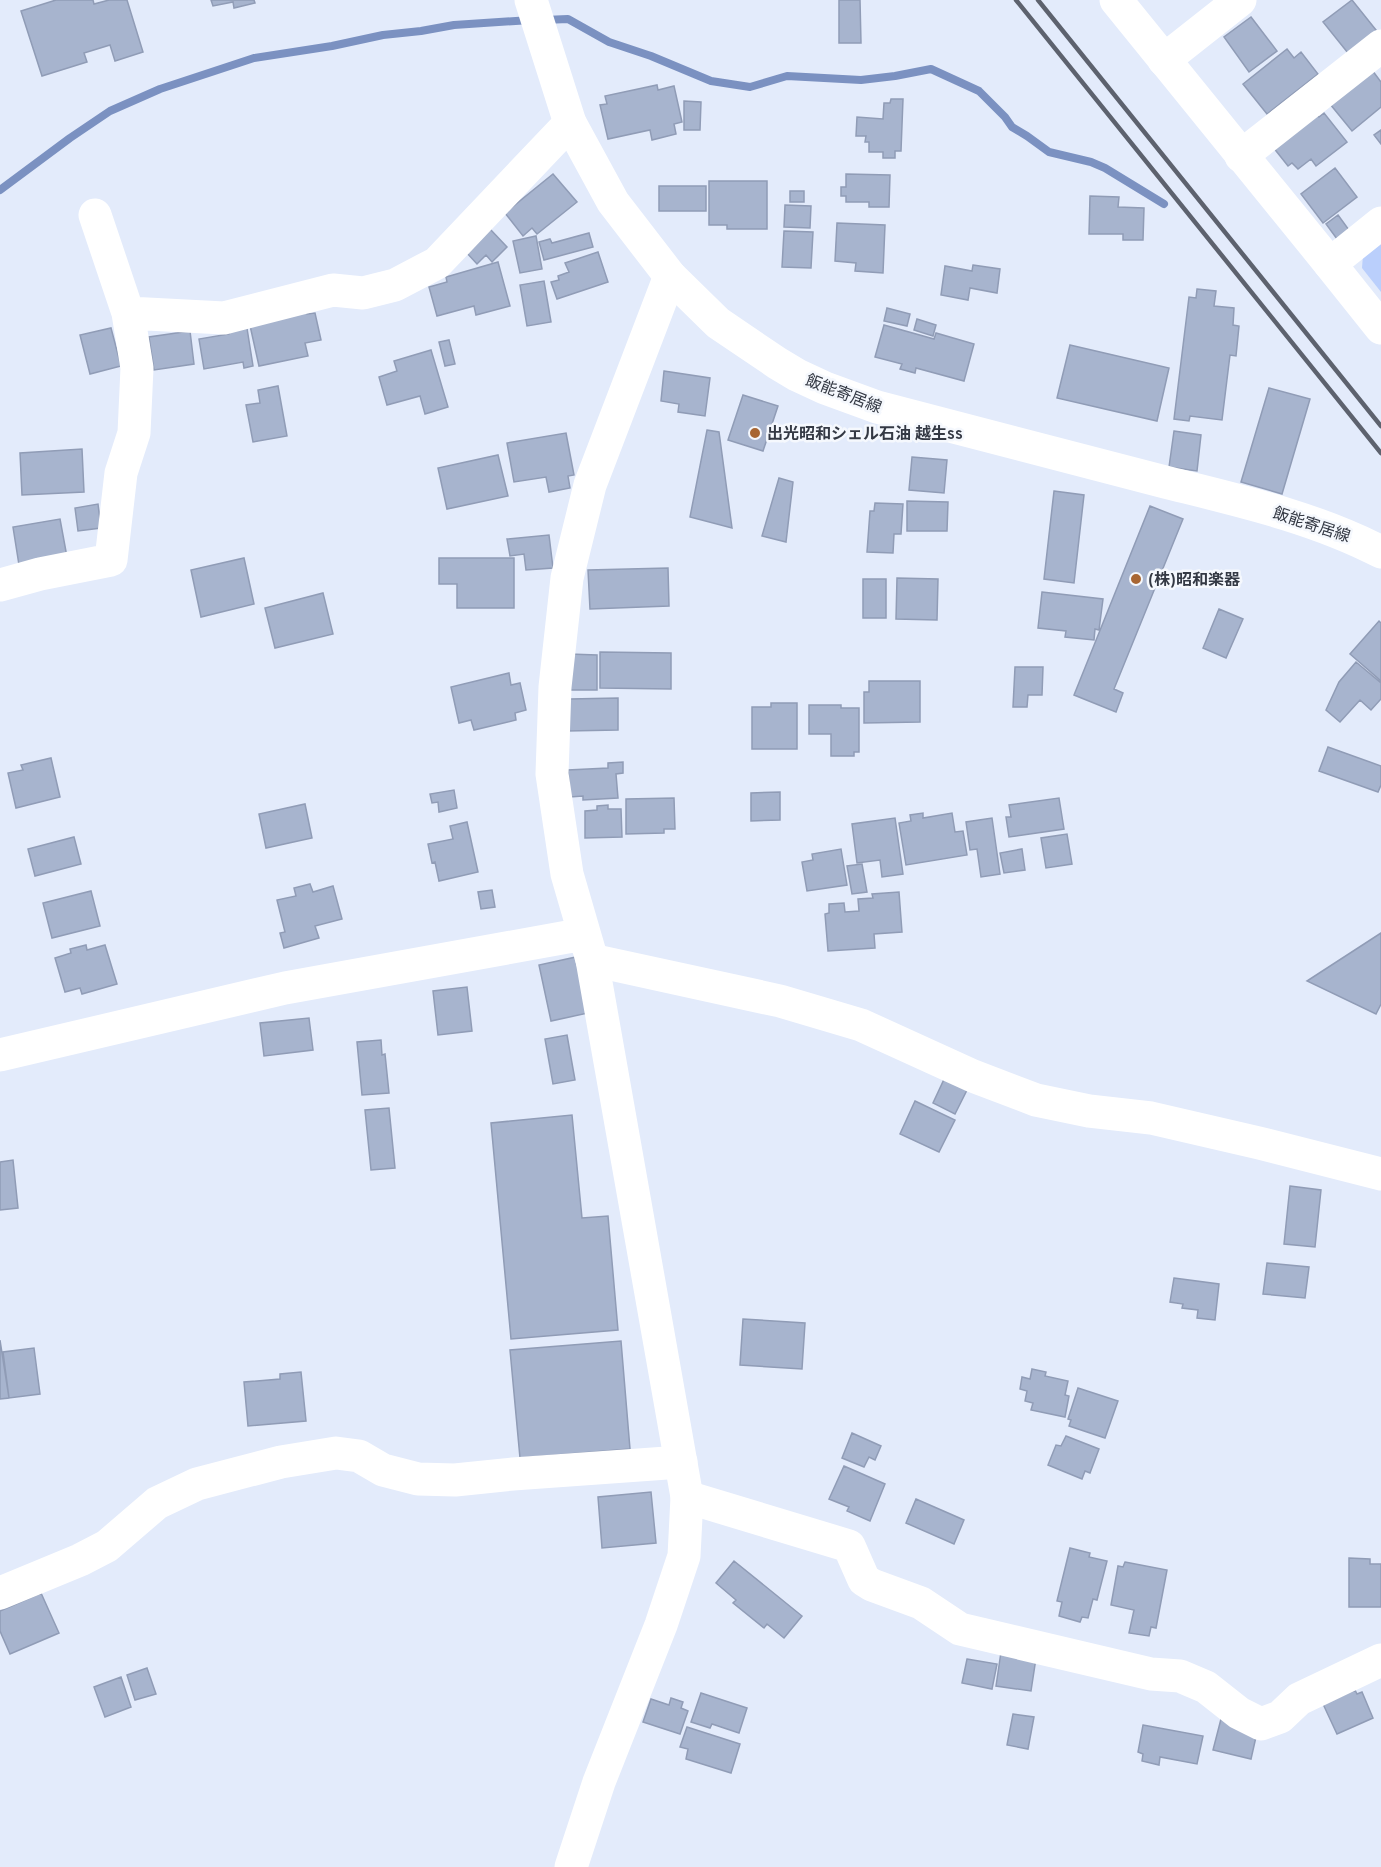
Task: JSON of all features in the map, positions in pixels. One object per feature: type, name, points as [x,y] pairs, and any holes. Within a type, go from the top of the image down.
[{"type":"street","points":[[1116,0],[1381,328]]},
{"type":"street","points":[[1164,60],[1240,0]]},
{"type":"street","name":"飯能寄居線","points":[[534,11],[570,123],[613,202],[670,276],[718,323],[797,375],[877,407],[1300,519],[1351,536],[1381,552]]},
{"type":"street","points":[[1241,156],[1381,46]]},
{"type":"street","points":[[128,313],[224,318],[333,290],[363,293],[395,285],[437,263],[570,123]]},
{"type":"street","points":[[0,585],[40,574],[111,560],[121,473],[134,433],[138,368],[128,313],[95,214]]},
{"type":"street","points":[[1330,264],[1381,223]]},
{"type":"street","points":[[571,1867],[599,1782],[661,1625],[684,1556],[687,1497],[588,947],[567,874],[552,774],[555,687],[567,578],[590,485],[670,276]]},
{"type":"street","points":[[0,1055],[285,988],[588,947],[861,1025],[973,1076],[1036,1100],[1089,1111],[1151,1118],[1381,1174]]},
{"type":"street","points":[[0,1593],[80,1560],[107,1546],[157,1503],[196,1484],[281,1462],[336,1453],[359,1456],[383,1470],[418,1479],[455,1480],[681,1462]]},
{"type":"street","points":[[687,1497],[849,1546],[864,1580],[921,1603],[960,1629],[1151,1674],[1180,1676],[1206,1687],[1239,1713],[1261,1724],[1280,1718],[1299,1699],[1381,1660]]},
{"type":"shaded area","points":[[1381,240],[1381,292],[1362,268],[1363,255]]},
{"type":"building","points":[[56,0],[93,0],[94,4],[109,0],[127,0],[143,52],[115,61],[110,45],[84,53],[87,62],[42,76],[21,11]]},
{"type":"building","points":[[211,0],[254,0],[255,3],[234,8],[233,2],[213,6]]},
{"type":"building","points":[[839,0],[860,0],[861,43],[839,43]]},
{"type":"building","points":[[1352,0],[1380,35],[1348,53],[1323,22]]},
{"type":"building","points":[[1251,17],[1277,51],[1249,72],[1224,37]]},
{"type":"building","points":[[1287,49],[1294,58],[1301,52],[1318,74],[1267,114],[1243,84]]},
{"type":"building","points":[[1372,70],[1381,82],[1381,107],[1352,131],[1330,104]]},
{"type":"building","points":[[657,85],[658,90],[674,86],[682,122],[674,124],[676,134],[652,140],[650,130],[608,139],[600,105],[607,104],[605,96]]},
{"type":"building","points":[[891,99],[903,99],[901,151],[895,151],[895,158],[883,158],[883,152],[869,152],[869,142],[865,142],[866,136],[856,136],[857,117],[883,119],[884,103],[890,103]]},
{"type":"building","points":[[684,101],[701,102],[700,130],[684,130]]},
{"type":"building","points":[[1316,113],[1319,117],[1324,113],[1347,142],[1316,166],[1311,159],[1298,169],[1292,163],[1288,166],[1273,147]]},
{"type":"building","points":[[1381,130],[1381,144],[1374,135]]},
{"type":"building","points":[[1335,168],[1357,197],[1323,223],[1301,194]]},
{"type":"building","points":[[553,174],[577,202],[537,234],[532,228],[523,236],[505,213]]},
{"type":"building","points":[[846,174],[890,175],[889,207],[869,207],[869,202],[846,202],[846,196],[841,196],[841,187],[846,187]]},
{"type":"building","points":[[709,181],[767,181],[767,229],[727,229],[727,225],[709,225]]},
{"type":"building","points":[[659,186],[706,186],[706,211],[659,211]]},
{"type":"building","points":[[790,191],[804,191],[804,202],[790,202]]},
{"type":"building","points":[[1090,196],[1119,197],[1118,207],[1144,208],[1143,240],[1123,240],[1123,234],[1089,234]]},
{"type":"building","points":[[785,205],[811,206],[810,228],[784,227]]},
{"type":"building","points":[[1338,215],[1349,230],[1337,239],[1326,224]]},
{"type":"building","points":[[837,223],[885,225],[883,273],[855,271],[856,263],[835,261]]},
{"type":"building","points":[[490,229],[507,247],[492,262],[486,255],[477,264],[466,252]]},
{"type":"building","points":[[784,231],[813,232],[811,268],[782,267]]},
{"type":"building","points":[[589,233],[593,247],[544,260],[539,242],[550,239],[552,243]]},
{"type":"building","points":[[536,236],[542,269],[520,273],[513,241]]},
{"type":"building","points":[[598,252],[608,282],[557,299],[551,282],[559,280],[558,276],[569,272],[565,263]]},
{"type":"building","points":[[498,262],[510,306],[476,315],[474,306],[437,316],[429,287],[447,282],[446,277]]},
{"type":"building","points":[[973,265],[1000,269],[997,293],[970,288],[968,300],[941,295],[945,266],[972,271]]},
{"type":"building","points":[[544,281],[551,322],[527,326],[520,285]]},
{"type":"building","points":[[1197,289],[1216,291],[1214,306],[1234,308],[1233,325],[1239,326],[1236,356],[1230,355],[1222,420],[1190,416],[1189,421],[1174,419],[1189,297],[1196,298]]},
{"type":"building","points":[[887,308],[910,314],[907,326],[884,321]]},
{"type":"building","points":[[306,309],[307,314],[315,313],[321,340],[305,343],[308,356],[259,366],[249,321]]},
{"type":"building","points":[[917,319],[936,325],[933,336],[914,330]]},
{"type":"building","points":[[246,322],[253,366],[244,368],[243,362],[204,369],[199,339],[229,334],[228,326]]},
{"type":"building","points":[[884,325],[934,339],[936,333],[974,344],[964,381],[916,368],[915,373],[900,369],[902,364],[875,357]]},
{"type":"building","points":[[111,328],[121,366],[90,374],[80,335]]},
{"type":"building","points":[[190,331],[194,364],[154,370],[149,337]]},
{"type":"building","points":[[449,340],[455,364],[445,366],[439,342]]},
{"type":"building","points":[[1070,345],[1169,368],[1157,421],[1057,398]]},
{"type":"building","points":[[431,350],[448,407],[425,414],[420,396],[387,405],[379,377],[397,371],[394,361]]},
{"type":"building","points":[[664,371],[710,378],[705,416],[678,412],[679,404],[661,401]]},
{"type":"building","points":[[278,386],[287,436],[253,442],[246,405],[260,403],[258,390]]},
{"type":"building","points":[[1269,388],[1310,399],[1282,494],[1241,482]]},
{"type":"building","points":[[743,395],[778,406],[763,451],[728,440]]},
{"type":"building","points":[[707,430],[719,432],[732,528],[690,517]]},
{"type":"building","points":[[1174,431],[1201,435],[1197,471],[1169,467]]},
{"type":"building","points":[[566,433],[574,475],[568,476],[570,488],[549,492],[546,477],[514,482],[507,443]]},
{"type":"building","points":[[82,449],[84,492],[22,495],[20,453]]},
{"type":"building","points":[[498,455],[508,496],[447,509],[438,468]]},
{"type":"building","points":[[912,457],[947,460],[944,493],[909,490]]},
{"type":"building","points":[[779,478],[793,482],[786,542],[762,536]]},
{"type":"building","points":[[1054,491],[1084,495],[1074,583],[1044,579]]},
{"type":"building","points":[[907,501],[948,502],[947,531],[907,531]]},
{"type":"building","points":[[875,503],[903,504],[901,534],[894,534],[893,553],[867,552],[870,511],[874,511]]},
{"type":"building","points":[[98,504],[101,528],[78,531],[75,508]]},
{"type":"building","points":[[1150,506],[1183,519],[1114,689],[1123,693],[1116,712],[1074,695]]},
{"type":"building","points":[[60,519],[67,557],[19,565],[13,527]]},
{"type":"building","points":[[549,535],[553,568],[526,570],[524,554],[510,556],[507,539]]},
{"type":"building","points":[[244,558],[254,604],[201,617],[191,570]]},
{"type":"building","points":[[439,558],[514,558],[514,608],[457,608],[457,584],[439,584]]},
{"type":"building","points":[[668,568],[669,606],[590,609],[588,570]]},
{"type":"building","points":[[897,578],[938,579],[937,620],[896,619]]},
{"type":"building","points":[[863,579],[886,579],[886,618],[863,618]]},
{"type":"building","points":[[1042,592],[1103,599],[1099,630],[1095,629],[1094,640],[1065,637],[1066,631],[1038,628]]},
{"type":"building","points":[[323,593],[333,634],[275,648],[265,608]]},
{"type":"building","points":[[1219,609],[1243,619],[1226,658],[1203,648]]},
{"type":"building","points":[[1379,621],[1381,623],[1381,681],[1350,654]]},
{"type":"building","points":[[600,652],[671,653],[671,689],[600,688]]},
{"type":"building","points":[[569,654],[597,655],[597,690],[565,690]]},
{"type":"building","points":[[1356,662],[1381,683],[1381,699],[1371,710],[1360,700],[1340,722],[1326,710],[1339,682]]},
{"type":"building","points":[[1015,667],[1043,667],[1042,695],[1028,695],[1027,707],[1013,707]]},
{"type":"building","points":[[509,673],[511,685],[520,683],[526,710],[515,713],[516,720],[474,730],[471,720],[459,723],[451,687]]},
{"type":"building","points":[[869,681],[920,681],[920,722],[864,723],[864,692],[869,692]]},
{"type":"building","points":[[618,698],[618,730],[567,731],[570,699]]},
{"type":"building","points":[[771,703],[797,703],[797,749],[752,749],[752,707],[771,707]]},
{"type":"building","points":[[809,705],[841,705],[841,708],[859,708],[859,752],[854,752],[854,756],[831,756],[831,734],[809,734]]},
{"type":"building","points":[[1328,747],[1381,766],[1381,785],[1378,792],[1319,771]]},
{"type":"building","points":[[51,758],[60,797],[16,808],[8,773],[23,770],[21,765]]},
{"type":"building","points":[[623,762],[623,773],[616,774],[618,798],[583,800],[583,796],[570,797],[568,770],[608,768],[608,763]]},
{"type":"building","points":[[454,790],[457,808],[439,812],[438,802],[432,803],[430,794]]},
{"type":"building","points":[[780,792],[780,820],[751,821],[751,793]]},
{"type":"building","points":[[674,798],[675,829],[664,829],[664,833],[626,834],[626,799]]},
{"type":"building","points":[[1059,798],[1064,829],[1009,837],[1006,817],[1011,817],[1009,805]]},
{"type":"building","points":[[305,804],[312,838],[266,848],[259,814]]},
{"type":"building","points":[[608,805],[608,809],[621,809],[622,837],[585,838],[585,811],[597,810],[597,806]]},
{"type":"building","points":[[923,813],[923,818],[952,813],[955,832],[963,831],[967,855],[906,865],[899,823],[911,821],[910,815]]},
{"type":"building","points":[[895,818],[903,874],[882,877],[880,860],[857,863],[852,824]]},
{"type":"building","points":[[992,818],[1000,874],[981,877],[977,849],[970,850],[966,822]]},
{"type":"building","points":[[467,822],[478,872],[439,881],[428,844],[453,839],[450,826]]},
{"type":"building","points":[[1067,834],[1072,864],[1046,868],[1041,838]]},
{"type":"building","points":[[74,837],[81,864],[35,876],[28,849]]},
{"type":"building","points":[[841,849],[847,885],[807,891],[802,862],[813,860],[812,854]]},
{"type":"building","points":[[1022,849],[1025,870],[1004,873],[1000,853]]},
{"type":"building","points":[[862,864],[867,892],[852,894],[847,866]]},
{"type":"building","points":[[310,884],[313,892],[333,886],[342,919],[315,926],[319,938],[284,948],[280,933],[285,932],[277,900],[296,896],[294,888]]},
{"type":"building","points":[[492,890],[495,907],[481,909],[478,892]]},
{"type":"building","points":[[91,891],[100,926],[52,938],[43,903]]},
{"type":"building","points":[[899,892],[902,932],[874,934],[875,948],[828,951],[825,914],[829,913],[829,904],[844,903],[845,912],[859,911],[858,899],[873,898],[872,894]]},
{"type":"building","points":[[1381,933],[1381,1004],[1376,1014],[1307,981]]},
{"type":"building","points":[[86,945],[87,950],[105,945],[117,984],[82,994],[80,988],[65,992],[55,958],[71,953],[70,949]]},
{"type":"building","points":[[576,957],[588,1013],[551,1021],[539,965]]},
{"type":"building","points":[[467,987],[472,1031],[438,1035],[433,991]]},
{"type":"building","points":[[309,1018],[313,1050],[264,1056],[260,1023]]},
{"type":"building","points":[[567,1035],[575,1080],[553,1084],[545,1039]]},
{"type":"building","points":[[381,1040],[382,1055],[385,1054],[389,1093],[362,1095],[357,1042]]},
{"type":"building","points":[[946,1075],[969,1086],[955,1114],[933,1103]]},
{"type":"building","points":[[915,1101],[955,1120],[939,1152],[900,1134]]},
{"type":"building","points":[[389,1108],[395,1168],[371,1170],[365,1110]]},
{"type":"building","points":[[572,1115],[582,1218],[608,1216],[618,1330],[511,1339],[491,1123]]},
{"type":"building","points":[[13,1160],[18,1208],[0,1210],[0,1162]]},
{"type":"building","points":[[1290,1186],[1321,1190],[1315,1247],[1284,1244]]},
{"type":"building","points":[[1267,1263],[1309,1267],[1305,1298],[1263,1294]]},
{"type":"building","points":[[1174,1278],[1219,1284],[1215,1320],[1197,1318],[1198,1310],[1182,1308],[1183,1304],[1170,1302]]},
{"type":"building","points":[[743,1319],[805,1323],[802,1369],[740,1365]]},
{"type":"building","points":[[0,1340],[9,1398],[0,1399]]},
{"type":"building","points":[[621,1341],[630,1449],[520,1458],[510,1350]]},
{"type":"building","points":[[34,1348],[40,1394],[9,1398],[3,1352]]},
{"type":"building","points":[[1032,1369],[1046,1372],[1045,1376],[1068,1381],[1065,1395],[1069,1396],[1065,1417],[1031,1410],[1033,1403],[1025,1401],[1027,1391],[1020,1389],[1022,1377],[1030,1379]]},
{"type":"building","points":[[301,1372],[306,1421],[248,1426],[244,1382],[280,1379],[280,1374]]},
{"type":"building","points":[[1078,1388],[1118,1401],[1105,1438],[1069,1426],[1071,1420],[1068,1419]]},
{"type":"building","points":[[852,1433],[881,1446],[875,1460],[869,1457],[864,1467],[842,1458]]},
{"type":"building","points":[[1066,1436],[1099,1449],[1090,1473],[1085,1471],[1082,1479],[1048,1465],[1056,1445],[1061,1446]]},
{"type":"building","points":[[844,1466],[885,1484],[870,1521],[847,1511],[849,1507],[829,1499]]},
{"type":"building","points":[[651,1492],[656,1543],[602,1548],[598,1497]]},
{"type":"building","points":[[916,1499],[964,1520],[954,1544],[906,1523]]},
{"type":"building","points":[[1070,1548],[1090,1553],[1089,1557],[1107,1561],[1097,1600],[1093,1599],[1088,1618],[1082,1617],[1080,1622],[1059,1616],[1062,1602],[1057,1601]]},
{"type":"building","points":[[1349,1558],[1370,1559],[1370,1564],[1381,1564],[1381,1607],[1349,1607]]},
{"type":"building","points":[[734,1561],[802,1616],[784,1638],[767,1624],[764,1628],[733,1603],[736,1600],[716,1583]]},
{"type":"building","points":[[1125,1562],[1167,1570],[1156,1628],[1151,1627],[1149,1636],[1129,1633],[1134,1610],[1111,1605],[1118,1566],[1123,1567]]},
{"type":"building","points":[[41,1593],[59,1633],[10,1654],[0,1631],[0,1611]]},
{"type":"building","points":[[1001,1652],[1036,1658],[1031,1691],[996,1686]]},
{"type":"building","points":[[967,1659],[997,1664],[992,1689],[962,1683]]},
{"type":"building","points":[[147,1668],[156,1694],[135,1700],[127,1675]]},
{"type":"building","points":[[121,1677],[131,1707],[105,1717],[94,1687]]},
{"type":"building","points":[[1355,1690],[1357,1694],[1362,1692],[1373,1718],[1337,1734],[1323,1704]]},
{"type":"building","points":[[701,1693],[747,1708],[739,1733],[712,1724],[710,1728],[691,1722]]},
{"type":"building","points":[[671,1698],[683,1702],[681,1708],[688,1711],[680,1734],[643,1722],[651,1699],[669,1705]]},
{"type":"building","points":[[1013,1714],[1034,1717],[1028,1749],[1007,1745]]},
{"type":"building","points":[[1221,1719],[1258,1728],[1251,1759],[1213,1750]]},
{"type":"building","points":[[1143,1725],[1203,1736],[1197,1764],[1160,1757],[1159,1765],[1142,1761],[1143,1754],[1138,1752]]},
{"type":"building","points":[[687,1727],[740,1744],[731,1773],[686,1759],[688,1749],[680,1747]]},
{"type":"waterway","points":[[544,20],[568,19],[609,42],[651,56],[711,81],[750,87],[787,76],[861,80],[931,69],[979,91],[1012,127],[1049,152],[1091,162],[1105,168],[1164,204]]},
{"type":"waterway","points":[[0,190],[110,111],[160,89],[254,58],[454,25],[531,20]]},
{"type":"railway","points":[[1016,0],[1381,453]]},
{"type":"railway","points":[[1038,0],[1381,426]]},
{"type":"place","name":"出光昭和シェル石油 越生ss","points":[[755,433]]},
{"type":"place","name":"(株)昭和楽器","points":[[1136,579]]}]
